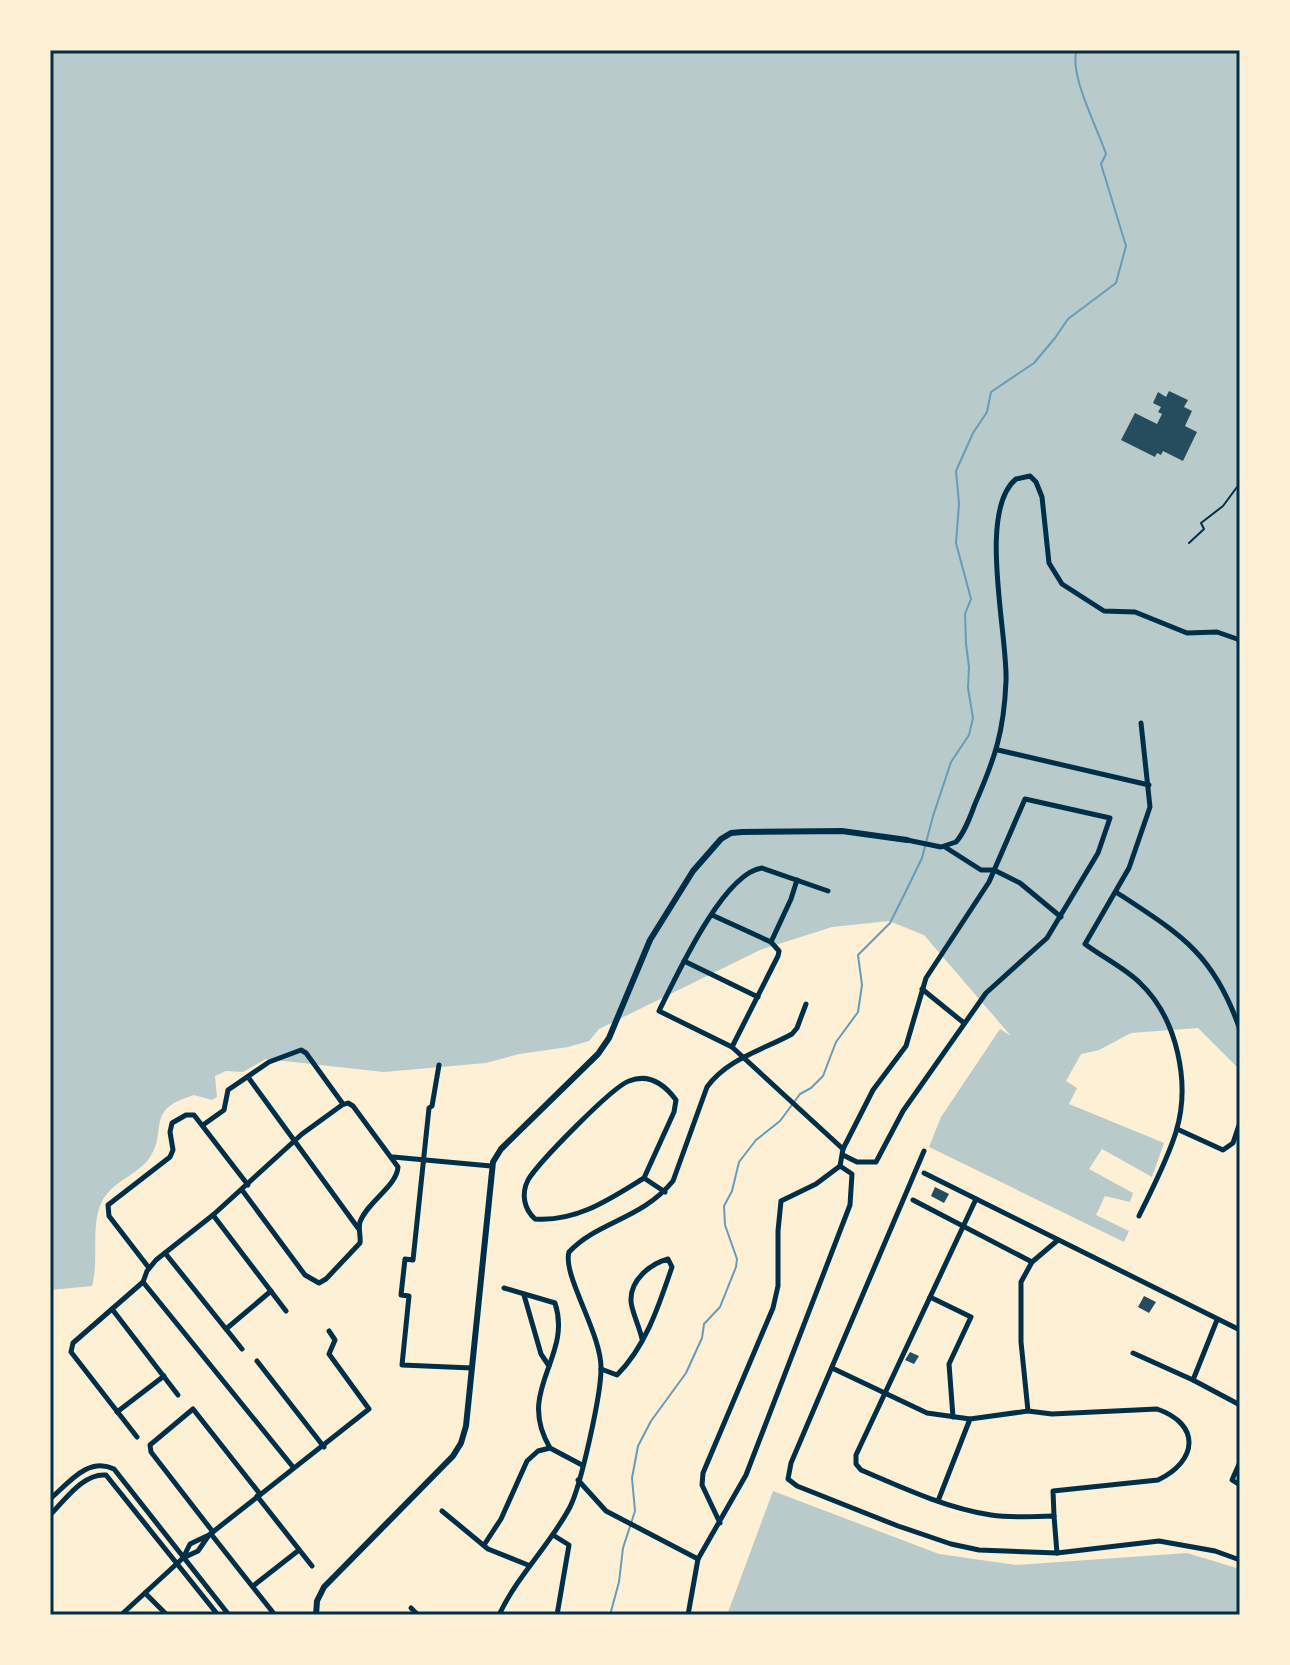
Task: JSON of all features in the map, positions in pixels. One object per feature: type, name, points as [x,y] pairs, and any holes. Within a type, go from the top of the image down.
[{"type":"street","points":[[943,847],[956,842],[962,833],[998,750],[1006,679],[996,583],[999,513],[1007,487],[1020,477],[1030,476],[1037,483],[1042,497],[1049,563],[1062,584],[1104,611],[1135,612],[1187,633],[1217,632],[1240,640]]},
{"type":"street","points":[[1139,1216],[1177,1129],[1181,1076],[1174,1036],[1160,1005],[1139,981],[1085,944],[1116,892],[1143,832],[1150,807],[1141,723]]},
{"type":"street","points":[[998,750],[1149,785]]},
{"type":"street","points":[[720,1523],[702,1485],[703,1473],[773,1308],[778,1286],[781,1201],[816,1184],[840,1166],[843,1152],[873,1090],[906,1046],[922,989],[933,963],[989,882],[1025,799],[1110,818],[1098,853],[1047,938],[986,993],[903,1111],[876,1162],[857,1162],[843,1152],[732,1047],[659,1011],[684,961],[725,893],[754,870],[762,868],[828,891]]},
{"type":"street","points":[[316,1615],[317,1601],[324,1587],[458,1449],[466,1426],[491,1166],[501,1149],[602,1049],[650,940],[693,871],[721,839],[731,833],[807,830],[871,833],[943,847],[981,870],[994,870],[1020,883],[1061,917]]},
{"type":"street","points":[[771,942],[797,880]]},
{"type":"street","points":[[1116,892],[1166,924],[1209,963],[1227,996],[1240,1030]]},
{"type":"street","points":[[712,915],[771,942],[779,951],[732,1047]]},
{"type":"street","points":[[684,961],[758,997]]},
{"type":"street","points":[[922,989],[964,1023]]},
{"type":"street","points":[[499,1615],[528,1565],[553,1535],[572,1504],[601,1369],[593,1327],[568,1267],[569,1252],[584,1239],[646,1207],[665,1192],[673,1181],[707,1087],[720,1072],[792,1034],[806,1004]]},
{"type":"street","points":[[203,1125],[224,1110],[228,1090],[276,1058],[303,1051],[343,1104],[353,1106],[398,1165],[397,1176],[383,1189],[361,1220],[360,1243],[326,1279],[314,1282],[305,1275],[242,1190]]},
{"type":"street","points":[[439,1065],[432,1106],[429,1108],[413,1260],[405,1259],[402,1283],[401,1295],[409,1296],[402,1365],[472,1368]]},
{"type":"street","points":[[248,1077],[360,1229]]},
{"type":"street","points":[[646,1078],[666,1086],[676,1100],[674,1112],[644,1178],[567,1219],[535,1219],[528,1212],[524,1198],[527,1181],[601,1104],[628,1081],[646,1078]]},
{"type":"street","points":[[137,1437],[71,1351],[73,1343],[143,1282],[149,1268],[165,1253],[248,1185],[293,1142],[343,1104]]},
{"type":"street","points":[[149,1268],[109,1216],[108,1205],[170,1157],[174,1148],[170,1132],[172,1123],[189,1114],[197,1117],[248,1185]]},
{"type":"street","points":[[1177,1129],[1223,1150],[1233,1143],[1240,1122]]},
{"type":"street","points":[[924,1151],[791,1463],[788,1477],[792,1483],[884,1521],[951,1544],[979,1550],[1057,1553],[1159,1541],[1215,1551],[1240,1560]]},
{"type":"street","points":[[392,1157],[491,1166]]},
{"type":"street","points":[[688,1615],[698,1559],[746,1475],[831,1259],[850,1205],[852,1174],[857,1162]]},
{"type":"street","points":[[840,1166],[852,1174]]},
{"type":"street","points":[[924,1173],[1240,1330]]},
{"type":"street","points":[[644,1178],[665,1192]]},
{"type":"street","points":[[976,1199],[856,1455],[856,1464],[861,1470],[938,1501],[993,1515],[1054,1516]]},
{"type":"street","points":[[913,1200],[1032,1262]]},
{"type":"street","points":[[213,1215],[286,1311]]},
{"type":"street","points":[[1028,1411],[1021,1342],[1021,1282],[1032,1262],[1058,1240]]},
{"type":"street","points":[[165,1253],[242,1349]]},
{"type":"street","points":[[601,1369],[617,1375],[629,1363],[654,1319],[672,1267],[668,1259],[654,1263],[638,1279],[631,1301],[642,1339]]},
{"type":"street","points":[[143,1282],[293,1467]]},
{"type":"street","points":[[504,1288],[555,1303],[560,1318],[555,1353],[538,1394],[539,1430],[550,1448],[582,1465]]},
{"type":"street","points":[[226,1329],[271,1291]]},
{"type":"street","points":[[524,1295],[541,1354],[549,1367]]},
{"type":"street","points":[[930,1297],[971,1317],[949,1364],[953,1417]]},
{"type":"street","points":[[112,1309],[178,1395]]},
{"type":"street","points":[[1193,1380],[1217,1320]]},
{"type":"street","points":[[121,1615],[183,1558],[198,1551],[211,1533],[369,1409],[329,1354],[335,1340],[329,1331]]},
{"type":"street","points":[[1133,1353],[1240,1405]]},
{"type":"street","points":[[257,1361],[324,1447]]},
{"type":"street","points":[[832,1367],[927,1413],[970,1419],[1028,1411],[1052,1414],[1157,1409],[1183,1423],[1189,1440],[1188,1454],[1173,1473],[1158,1480],[1053,1491],[1057,1553]]},
{"type":"street","points":[[117,1412],[164,1376]]},
{"type":"street","points":[[275,1615],[151,1452],[150,1445],[193,1409],[312,1566]]},
{"type":"street","points":[[938,1501],[970,1419]]},
{"type":"street","points":[[484,1545],[501,1519],[527,1461],[538,1451],[550,1448]]},
{"type":"street","points":[[1240,1462],[1232,1480],[1240,1485]]},
{"type":"street","points":[[50,1499],[90,1467],[109,1466],[117,1472],[229,1615]]},
{"type":"street","points":[[50,1515],[88,1479],[106,1475],[218,1615]]},
{"type":"street","points":[[578,1480],[606,1511],[698,1559]]},
{"type":"street","points":[[442,1511],[484,1545],[528,1565]]},
{"type":"street","points":[[553,1535],[569,1545],[556,1614]]},
{"type":"street","points":[[253,1586],[299,1550]]},
{"type":"street","points":[[145,1592],[167,1615]]},
{"type":"street","points":[[411,1608],[418,1615]]},
{"type":"path","points":[[1189,543],[1200,535],[1204,528],[1201,523],[1223,506],[1240,483]]},
{"type":"shaded area","points":[[50,50],[1240,50],[1240,1070],[1198,1028],[1131,1033],[1099,1050],[1081,1054],[1066,1081],[1077,1088],[1069,1104],[1164,1143],[1152,1177],[1102,1149],[1089,1169],[1133,1193],[1130,1202],[1105,1196],[1096,1215],[1129,1231],[1124,1242],[929,1147],[941,1117],[1000,1029],[1011,1036],[924,935],[889,921],[832,927],[760,950],[599,1029],[589,1041],[568,1047],[519,1054],[486,1063],[384,1072],[266,1059],[243,1072],[226,1071],[215,1076],[217,1097],[212,1100],[194,1095],[168,1108],[162,1115],[154,1150],[148,1160],[104,1198],[97,1215],[92,1286],[50,1290]]},
{"type":"shaded area","points":[[773,1491],[939,1554],[1016,1565],[1187,1553],[1240,1569],[1240,1615],[727,1615]]},
{"type":"building","points":[[1169,391],[1188,400],[1184,407],[1192,411],[1185,426],[1197,432],[1183,461],[1163,451],[1155,457],[1121,440],[1135,413],[1157,424],[1162,414],[1158,412],[1161,407],[1153,403],[1158,392],[1166,397]]},
{"type":"building","points":[[935,1187],[949,1194],[944,1203],[931,1196]]},
{"type":"building","points":[[1144,1296],[1156,1302],[1149,1313],[1138,1307]]},
{"type":"building","points":[[910,1352],[919,1356],[914,1364],[905,1360]]},
{"type":"waterway","points":[[610,1615],[619,1582],[623,1548],[635,1511],[632,1478],[638,1446],[651,1421],[686,1373],[702,1338],[704,1324],[720,1307],[736,1267],[737,1259],[725,1225],[724,1206],[732,1191],[739,1162],[756,1140],[780,1121],[800,1094],[823,1076],[836,1042],[858,1012],[862,985],[858,955],[890,923],[922,858],[951,762],[969,735],[973,718],[968,688],[965,614],[971,599],[956,543],[959,504],[956,471],[973,433],[987,412],[991,392],[1034,363],[1068,319],[1116,283],[1126,246],[1101,164],[1106,154],[1080,86],[1075,60],[1077,50]]}]
